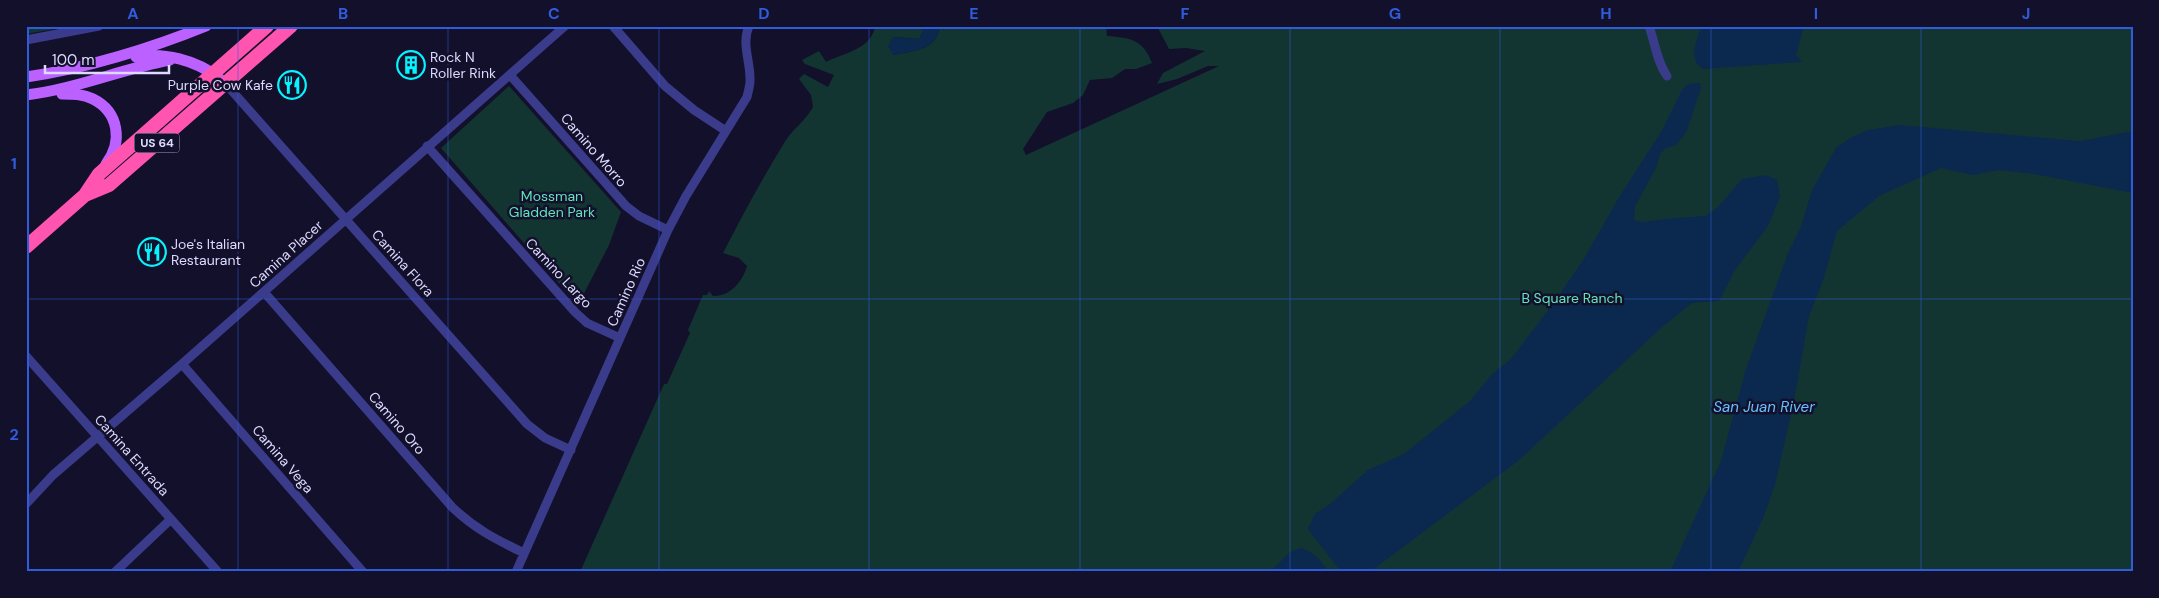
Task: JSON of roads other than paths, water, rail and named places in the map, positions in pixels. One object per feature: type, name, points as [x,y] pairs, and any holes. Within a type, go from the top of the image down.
[{"type":"highway","name":"US 64","points":[[26,247],[85,196],[99,174],[267,26]]},
{"type":"highway","name":"US 64","points":[[85,196],[110,185],[291,26]]},
{"type":"main road","points":[[50,73],[154,46],[206,26]]},
{"type":"main road","points":[[26,77],[148,55],[178,59],[199,66],[214,73],[225,83]]},
{"type":"main road","points":[[26,95],[81,85],[146,64],[178,59]]},
{"type":"main road","points":[[43,93],[85,96],[100,103],[109,112],[115,124],[117,139],[112,156],[99,174]]},
{"type":"street","points":[[26,40],[99,26]]},
{"type":"street","name":"Camina Placer","points":[[26,504],[53,475],[98,438],[565,26]]},
{"type":"street","points":[[614,26],[665,86],[694,110],[726,131]]},
{"type":"street","name":"Camino Rio","points":[[516,572],[668,230],[686,196],[747,97],[750,81],[747,50],[749,26]]},
{"type":"street","points":[[1649,26],[1656,45],[1661,68],[1667,76]]},
{"type":"street","name":"Camino Morro","points":[[510,75],[626,206],[639,216],[668,230]]},
{"type":"street","name":"Camina Flora","points":[[225,83],[527,424],[545,438],[571,450]]},
{"type":"street","name":"Camino Largo","points":[[427,146],[574,312],[587,323],[620,338]]},
{"type":"street","name":"Camino Oro","points":[[264,292],[452,507],[468,522],[488,536],[524,552]]},
{"type":"street","name":"Camina Entrada","points":[[26,356],[218,572]]},
{"type":"street","name":"Camina Vega","points":[[182,364],[363,572]]},
{"type":"street","points":[[115,572],[171,520]]},
{"type":"water","points":[[922,26],[940,26],[934,41],[923,48],[893,55],[888,46],[893,37],[919,39],[923,32]]},
{"type":"water","points":[[1701,26],[1804,26],[1796,55],[1802,62],[1703,69],[1698,65],[1694,55]]},
{"type":"water","points":[[1700,83],[1701,88],[1686,133],[1676,145],[1666,148],[1660,154],[1656,168],[1635,206],[1634,220],[1642,222],[1706,216],[1719,206],[1742,179],[1766,175],[1777,180],[1780,197],[1768,226],[1735,270],[1719,301],[1692,303],[1661,328],[1518,461],[1370,572],[1345,572],[1338,568],[1308,529],[1315,514],[1330,504],[1368,470],[1404,454],[1470,401],[1492,374],[1511,359],[1558,297],[1585,257],[1618,199],[1661,132],[1682,90],[1688,84]]},
{"type":"water","name":"San Juan River","points":[[1900,125],[2080,141],[2133,131],[2133,193],[2034,174],[1998,170],[1973,175],[1941,168],[1879,196],[1837,231],[1823,281],[1809,316],[1794,401],[1775,485],[1763,518],[1738,572],[1670,572],[1721,461],[1746,369],[1788,253],[1801,227],[1812,190],[1836,148],[1850,138],[1868,130]]},
{"type":"water","points":[[1301,548],[1317,557],[1328,572],[1270,572],[1290,552]]},
{"type":"place","name":"Rock N Roller Rink","points":[[411,65]]},
{"type":"place","name":"Purple Cow Kafe","points":[[292,85]]},
{"type":"place","name":"Joe's Italian Restaurant","points":[[152,252]]},
{"type":"park label","name":"Mossman Gladden Park","points":[[552,204]]},
{"type":"park label","name":"B Square Ranch","points":[[1572,298]]}]
